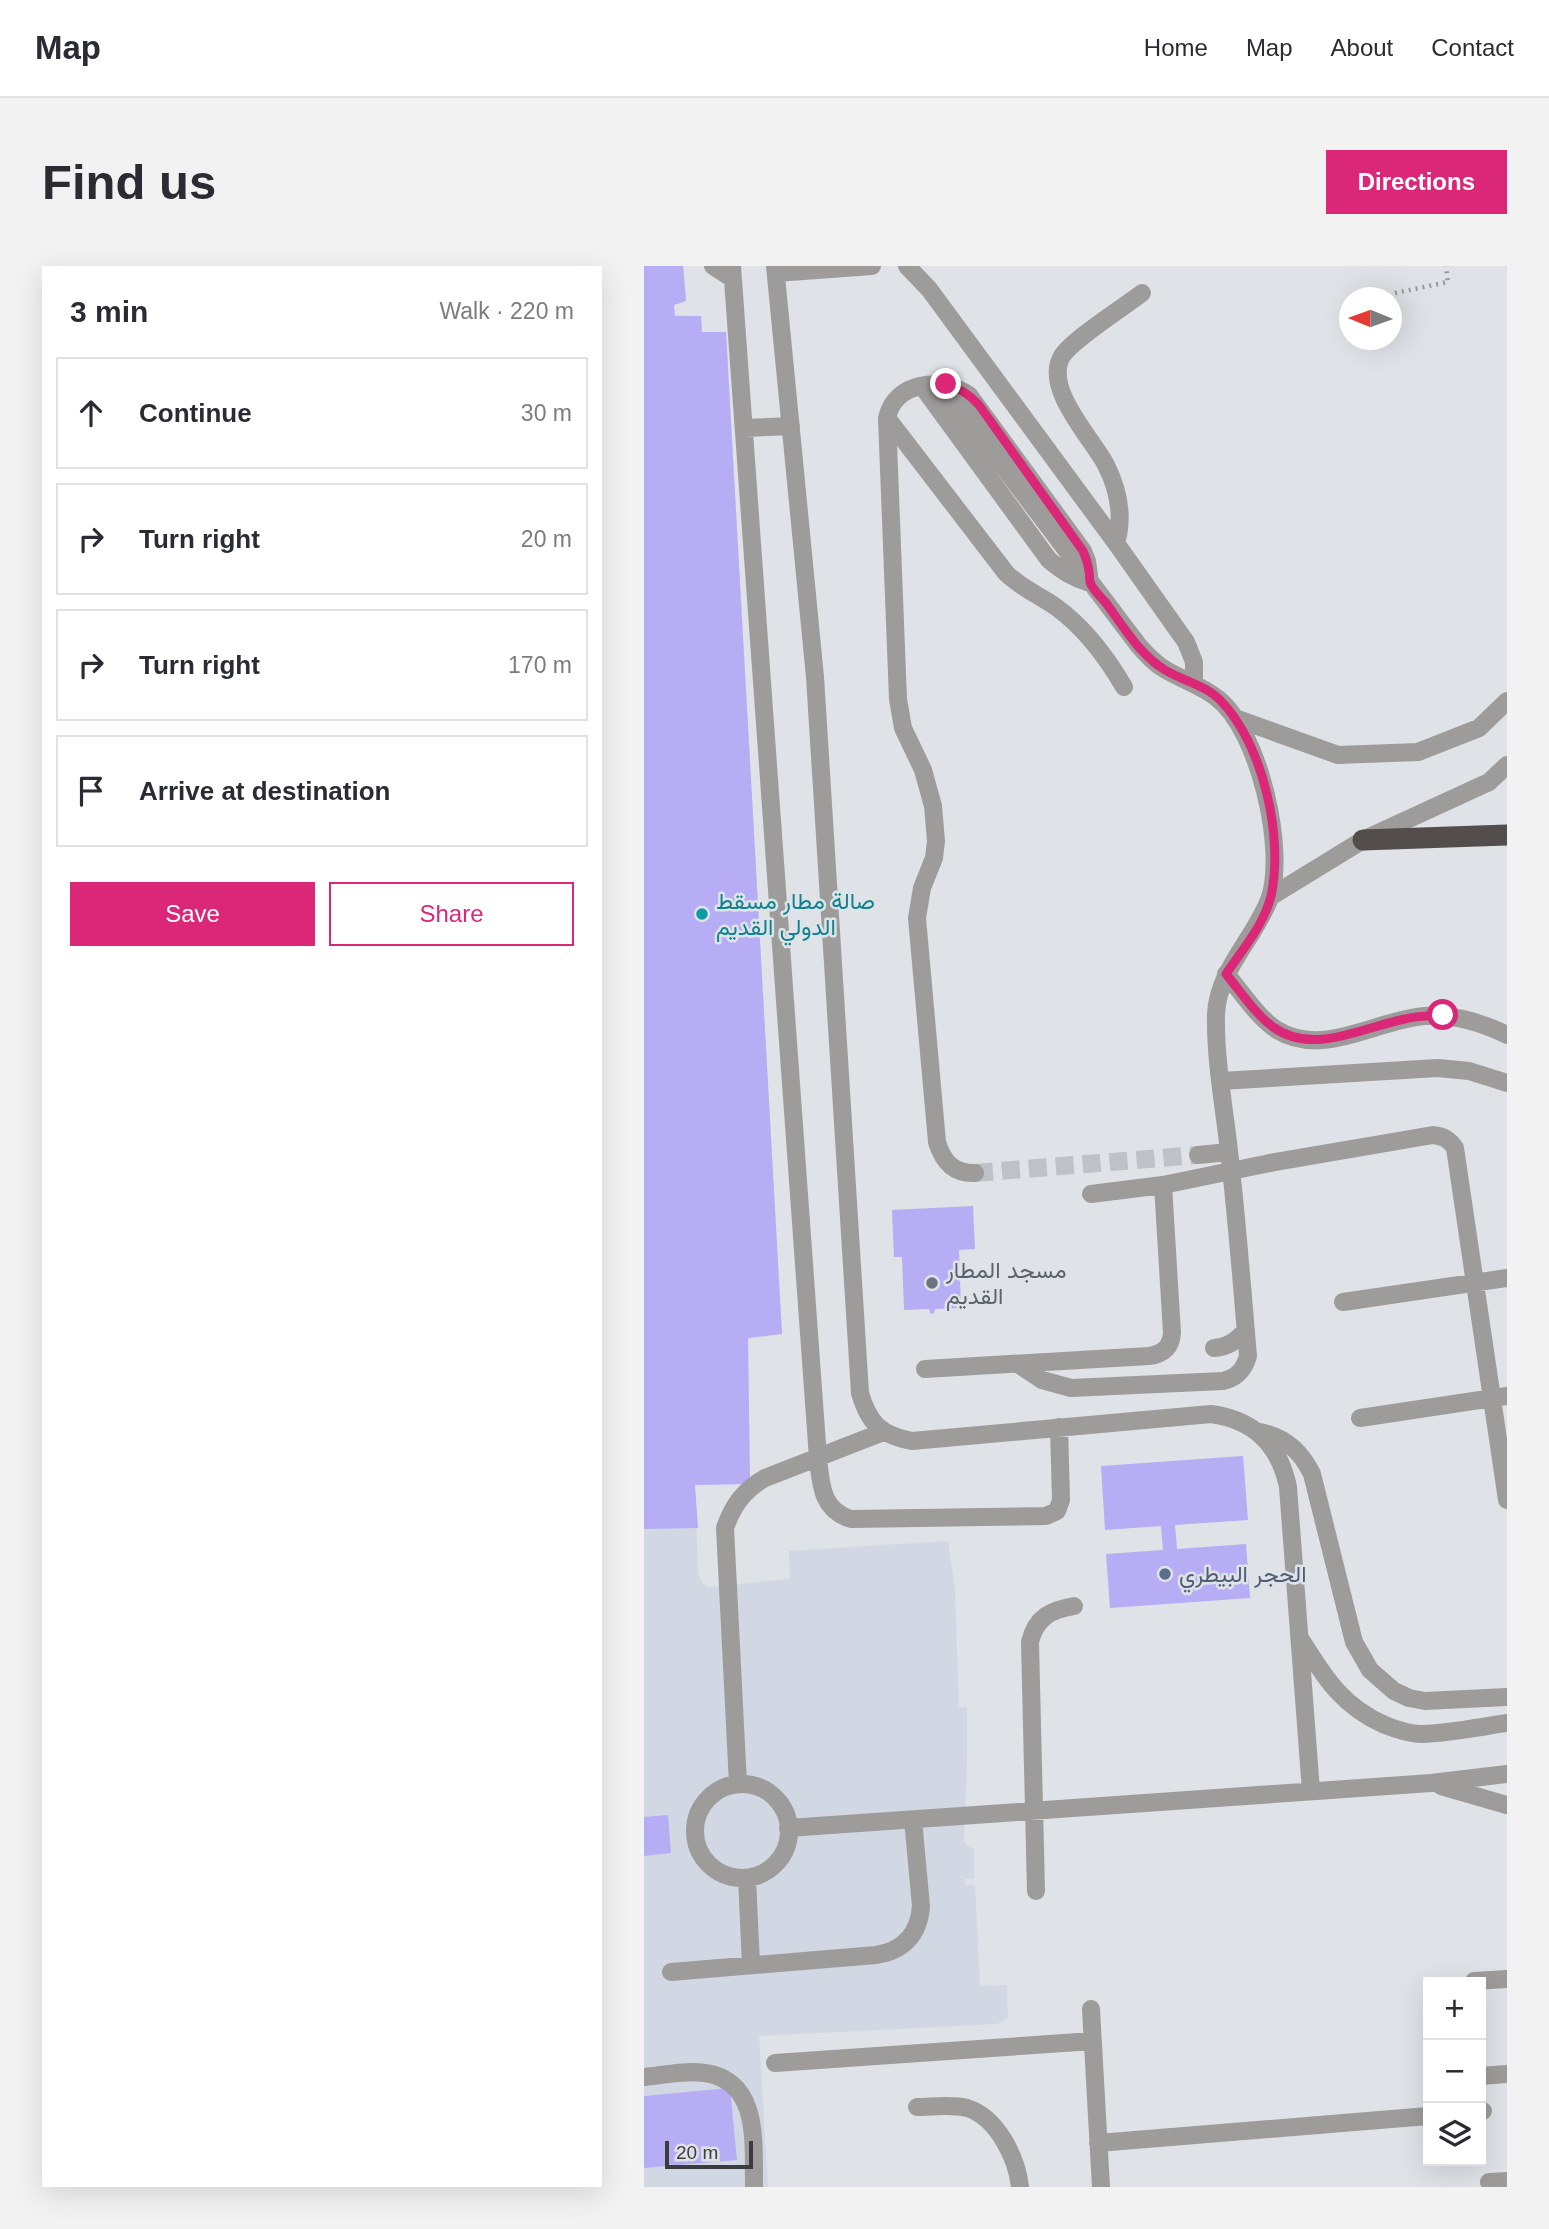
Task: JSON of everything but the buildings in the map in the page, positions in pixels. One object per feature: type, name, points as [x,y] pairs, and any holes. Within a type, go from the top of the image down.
[{"type":"highway","points":[[1363,840],[1507,835]]},
{"type":"street","points":[[713,266],[733,273],[822,1494],[827,1503],[842,1516],[851,1519],[1046,1516],[1057,1511],[1061,1500],[1059,1427]]},
{"type":"street","points":[[872,266],[775,270],[815,677],[860,1393],[864,1408],[883,1432],[912,1441],[1211,1414],[1243,1422],[1256,1431],[1278,1456],[1288,1487],[1311,1791]]},
{"type":"street","points":[[907,266],[929,289],[1186,642],[1194,662],[1194,683]]},
{"type":"street","points":[[1116,543],[1121,526],[1112,479],[1059,390],[1057,368],[1068,349],[1142,293]]},
{"type":"street","points":[[931,385],[1049,560],[1068,574],[1090,583],[1151,659],[1165,670],[1194,683],[1219,699],[1235,718],[1257,762],[1271,815],[1274,870],[1270,897],[1258,926],[1226,974],[1216,1013],[1220,1082],[1246,1330],[1246,1364],[1237,1376],[1223,1381],[1071,1388],[1042,1380],[1018,1364]]},
{"type":"street","points":[[975,1173],[960,1172],[952,1168],[940,1153],[937,1142],[916,918],[922,888],[934,858],[936,841],[929,788],[903,728],[898,699],[887,418],[889,409],[902,393],[931,385],[959,388],[970,395],[1083,551],[1090,583]]},
{"type":"street","points":[[887,418],[1006,573],[1016,583],[1072,620],[1101,651],[1124,687]]},
{"type":"street","points":[[744,428],[791,426]]},
{"type":"street","points":[[1235,718],[1338,755],[1418,752],[1479,728],[1507,701]]},
{"type":"street","points":[[1270,897],[1363,840],[1489,782],[1507,765]]},
{"type":"street","points":[[1226,974],[1263,1019],[1289,1036],[1305,1040],[1321,1040],[1402,1019],[1433,1016],[1463,1018],[1507,1035]]},
{"type":"street","points":[[1220,1082],[1438,1068],[1469,1070],[1507,1083]]},
{"type":"street","points":[[1091,1195],[1163,1185],[1269,1163],[1433,1135],[1442,1136],[1455,1148],[1458,1157],[1476,1283],[1500,1397],[1507,1500]]},
{"type":"street","points":[[1198,1155],[1229,1152]]},
{"type":"street","points":[[925,1369],[1157,1355],[1169,1346],[1172,1333],[1163,1185]]},
{"type":"street","points":[[1343,1302],[1507,1278]]},
{"type":"street","points":[[1214,1348],[1228,1345],[1246,1330]]},
{"type":"street","points":[[1360,1418],[1500,1397]]},
{"type":"street","points":[[1256,1431],[1271,1434],[1290,1445],[1306,1461],[1312,1474],[1354,1642],[1370,1670],[1394,1690],[1409,1698],[1425,1701],[1507,1698]]},
{"type":"street","points":[[738,1784],[725,1528],[735,1504],[751,1486],[765,1478],[883,1432]]},
{"type":"street","points":[[1036,1891],[1030,1642],[1034,1628],[1042,1617],[1054,1610],[1074,1606]]},
{"type":"street","points":[[1298,1634],[1331,1685],[1348,1704],[1369,1718],[1418,1734],[1507,1723]]},
{"type":"street","points":[[788,1828],[1431,1783],[1507,1774]]},
{"type":"street","points":[[1431,1783],[1507,1805]]},
{"type":"street","points":[[738,1784],[753,1785],[778,1801],[788,1828],[787,1842],[781,1855],[766,1870],[747,1878],[718,1872],[699,1850],[695,1835],[701,1806],[711,1795],[724,1787],[738,1784]]},
{"type":"street","points":[[671,1972],[888,1953],[899,1948],[909,1940],[920,1919],[913,1820]]},
{"type":"street","points":[[747,1878],[751,1965]]},
{"type":"street","points":[[1486,1980],[1507,1979]]},
{"type":"street","points":[[1091,2009],[1101,2187]]},
{"type":"street","points":[[775,2063],[1093,2040]]},
{"type":"street","points":[[644,2077],[695,2072],[720,2078],[732,2085],[741,2094],[752,2119],[754,2187]]},
{"type":"street","points":[[1486,2076],[1507,2074]]},
{"type":"street","points":[[917,2107],[967,2108],[978,2114],[1005,2142],[1016,2164],[1020,2187]]},
{"type":"street","points":[[1098,2143],[1423,2116]]},
{"type":"path","points":[[1402,292],[1448,282],[1446,266]]},
{"type":"shaded area","points":[[644,266],[683,266],[686,301],[674,305],[675,315],[701,316],[702,332],[726,332],[782,1334],[748,1339],[750,1484],[695,1485],[698,1573],[707,1587],[790,1579],[789,1551],[948,1541],[955,1589],[959,1708],[967,1707],[964,1842],[974,1850],[974,1879],[965,1879],[965,1885],[975,1885],[980,1986],[1007,1985],[1008,2018],[997,2024],[759,2036],[768,2187],[644,2187]]},
{"type":"tunnel","points":[[975,1173],[1198,1155]]},
{"type":"place","name":"صالة مطار مسقط الدولي القديم","points":[[702,914]]},
{"type":"place","name":"مسجد المطار القديم","points":[[932,1283]]},
{"type":"place","name":"الحجر البيطري","points":[[1165,1574]]},
{"type":"route","points":[[946,384],[970,395],[979,405],[1083,551],[1090,572],[1090,583],[1139,646],[1165,670],[1194,683],[1219,699],[1246,736],[1257,762],[1271,815],[1274,870],[1270,897],[1258,926],[1226,974],[1263,1019],[1289,1036],[1305,1040],[1321,1040],[1402,1019],[1443,1015]]}]
